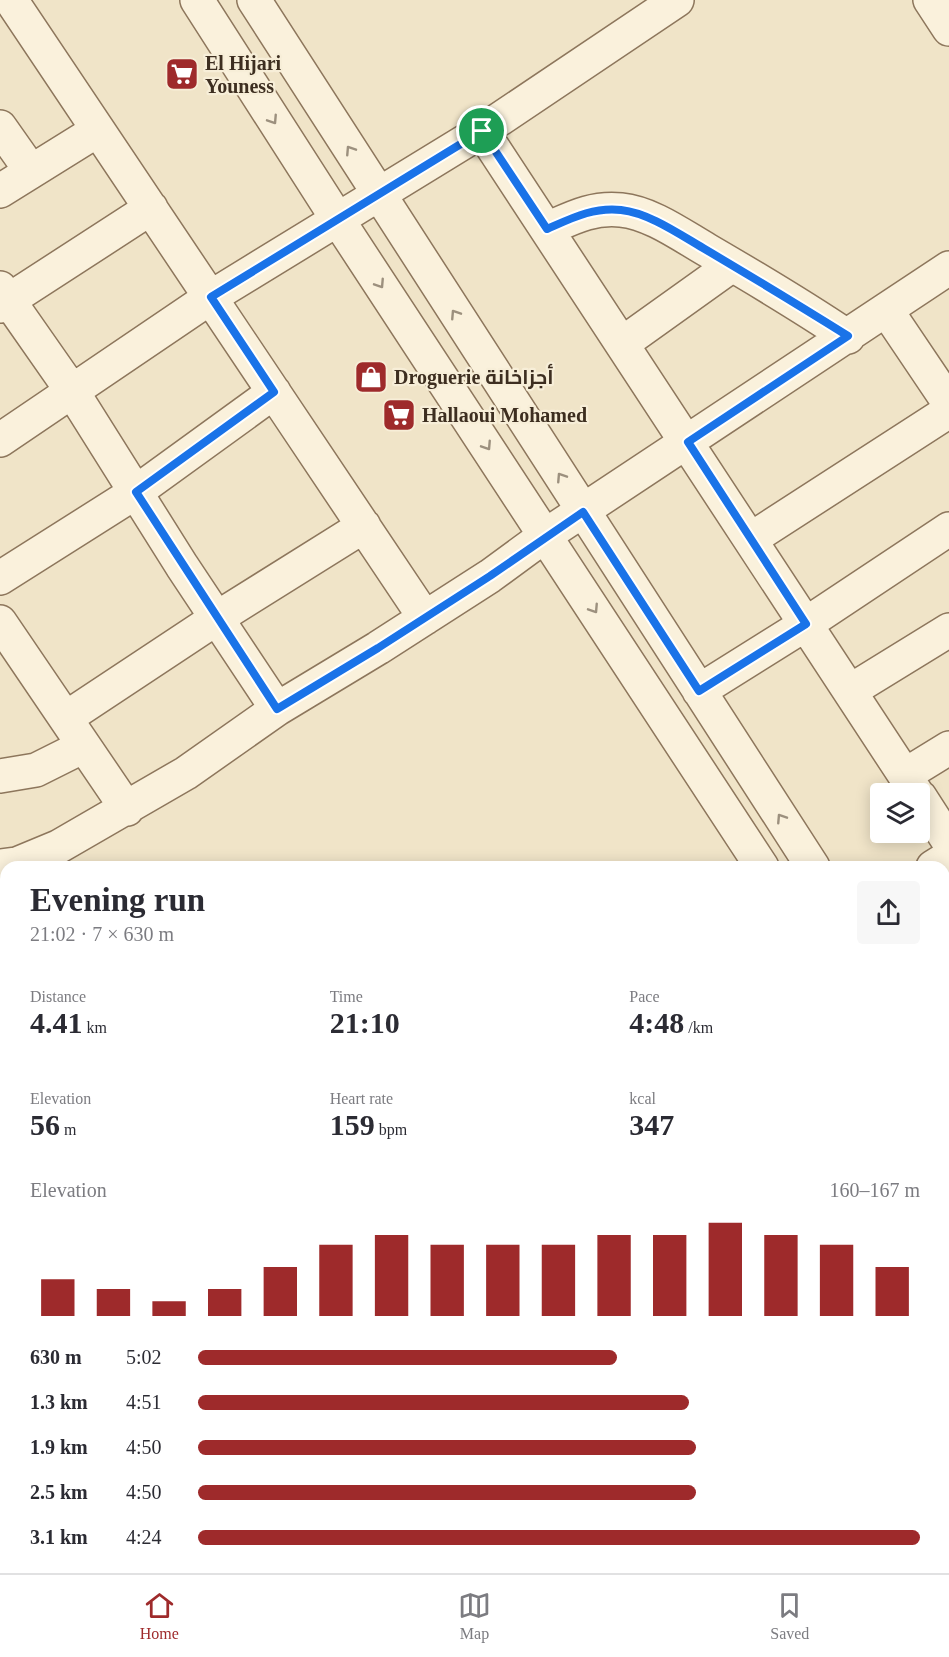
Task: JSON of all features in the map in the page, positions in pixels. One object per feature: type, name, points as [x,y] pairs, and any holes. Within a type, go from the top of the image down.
[{"type":"street","points":[[11,0],[424,618]]},
{"type":"street","points":[[197,0],[338,220],[758,861]]},
{"type":"street","points":[[254,0],[809,861]]},
{"type":"street","points":[[0,440],[211,297],[482,131],[677,0]]},
{"type":"street","points":[[930,0],[949,29]]},
{"type":"street","points":[[0,127],[31,171]]},
{"type":"street","points":[[0,191],[98,130]]},
{"type":"street","points":[[482,131],[911,783]]},
{"type":"street","points":[[151,208],[3,298],[72,391],[277,709]]},
{"type":"street","points":[[547,229],[583,212],[622,210],[668,228],[848,336]]},
{"type":"street","points":[[622,343],[732,265]]},
{"type":"street","points":[[21,861],[37,857],[127,809],[186,773],[277,709],[490,576],[546,535],[949,268]]},
{"type":"street","points":[[887,310],[949,403]]},
{"type":"street","points":[[0,578],[136,492],[274,392]]},
{"type":"street","points":[[751,539],[949,411]]},
{"type":"street","points":[[66,718],[217,618],[364,526]]},
{"type":"street","points":[[699,691],[806,624],[949,529]]},
{"type":"street","points":[[0,622],[127,809]]},
{"type":"street","points":[[850,691],[949,630]]},
{"type":"street","points":[[0,776],[36,770],[84,746]]},
{"type":"street","points":[[918,783],[949,748]]},
{"type":"street","points":[[930,813],[949,842]]},
{"type":"place","name":"El Hijari Youness","points":[[182,74]]},
{"type":"place","name":"Droguerie أجزاخانة","points":[[371,377]]},
{"type":"place","name":"Hallaoui Mohamed","points":[[399,415]]},
{"type":"route","points":[[482,131],[547,229],[583,212],[594,210],[622,210],[636,214],[668,228],[790,299],[848,336],[688,442],[806,624],[699,691],[583,512],[546,535],[490,576],[277,709],[136,492],[274,392],[211,297],[482,131]]}]
